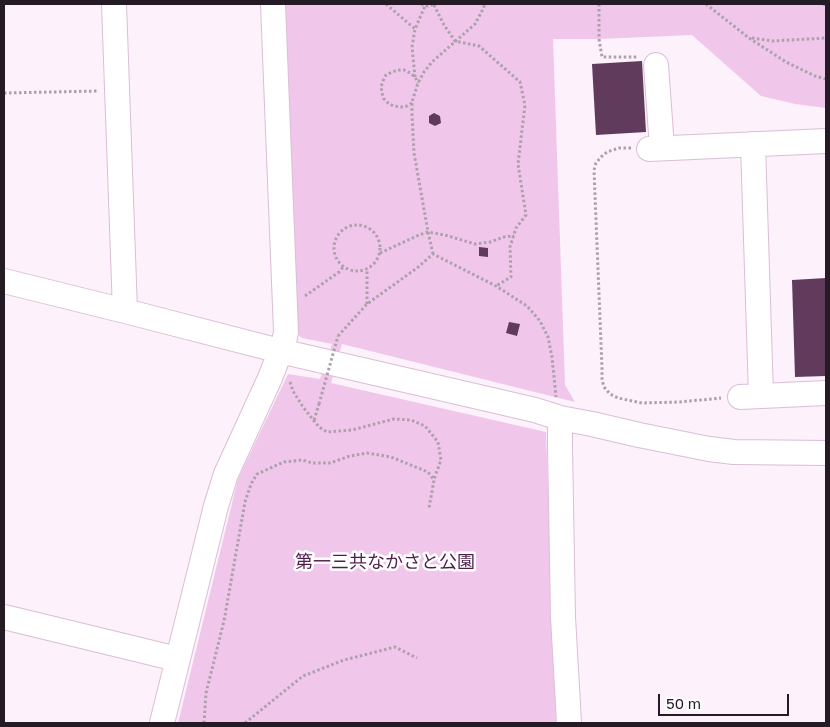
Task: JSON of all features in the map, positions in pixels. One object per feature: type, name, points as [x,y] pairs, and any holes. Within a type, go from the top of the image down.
[{"type":"street","points":[[114,4],[125,311]]},
{"type":"street","points":[[162,723],[216,506],[226,474],[270,378],[286,332],[273,4]]},
{"type":"street","points":[[656,65],[655,148],[826,141]]},
{"type":"street","points":[[753,144],[751,396],[826,393]]},
{"type":"street","points":[[4,281],[280,352],[639,435],[734,452],[826,453]]},
{"type":"street","points":[[560,418],[563,617],[569,723]]},
{"type":"street","points":[[4,617],[177,659]]},
{"type":"path","points":[[386,4],[415,29]]},
{"type":"path","points":[[418,83],[415,77],[412,47],[415,29],[423,5],[435,4],[444,25],[455,41],[479,46],[520,82],[525,105],[518,164],[526,215],[516,228],[510,247],[511,277],[496,286]]},
{"type":"path","points":[[433,254],[414,153],[412,102],[418,83],[432,62],[475,24],[485,4]]},
{"type":"path","points":[[599,4],[599,39],[602,57],[655,56],[656,65]]},
{"type":"path","points":[[706,4],[749,38],[786,62],[815,76],[826,79]]},
{"type":"path","points":[[749,38],[773,41],[826,38]]},
{"type":"path","points":[[412,102],[407,106],[401,107],[388,104],[384,99],[381,87],[386,75],[398,70],[404,70],[415,77]]},
{"type":"path","points":[[4,93],[118,91]]},
{"type":"path","points":[[655,148],[619,148],[607,152],[596,163],[594,170],[604,387],[610,394],[618,398],[642,402],[680,402],[751,396]]},
{"type":"path","points":[[359,225],[366,227],[378,238],[380,253],[373,265],[368,269],[353,271],[336,258],[335,242],[338,235],[344,230],[351,226],[359,225]]},
{"type":"path","points":[[380,253],[428,232],[475,244],[514,236]]},
{"type":"path","points":[[433,254],[496,286],[527,306],[540,321],[548,337],[560,418]]},
{"type":"path","points":[[314,420],[338,336],[367,304],[433,254]]},
{"type":"path","points":[[284,298],[302,299],[339,272],[344,266]]},
{"type":"path","points":[[367,304],[368,269]]},
{"type":"path","points":[[288,374],[293,391],[302,407],[319,427],[327,432],[352,430],[394,420],[411,420],[425,426],[438,442],[441,460],[434,480],[429,508]]},
{"type":"path","points":[[204,723],[206,693],[224,621],[245,502],[251,484],[257,474],[284,462],[302,460],[312,464],[330,463],[350,456],[367,453],[390,457],[428,472],[434,480]]},
{"type":"path","points":[[245,723],[303,676],[344,660],[395,646],[418,658]]},
{"type":"green space","name":"第一三共なかさと公園","points":[[283,4],[826,4],[826,108],[795,104],[761,96],[692,35],[553,39],[565,385],[575,402],[342,344],[331,383],[546,432],[556,723],[178,723],[238,479],[288,374],[320,379],[332,344],[302,338],[294,331]]},
{"type":"building","points":[[642,61],[646,132],[596,135],[592,64]]},
{"type":"building","points":[[434,113],[440,116],[441,123],[435,126],[429,123],[429,116]]},
{"type":"building","points":[[479,247],[488,248],[488,257],[479,256]]},
{"type":"building","points":[[826,278],[826,376],[795,377],[792,280]]},
{"type":"building","points":[[509,322],[520,324],[517,336],[506,333]]}]
